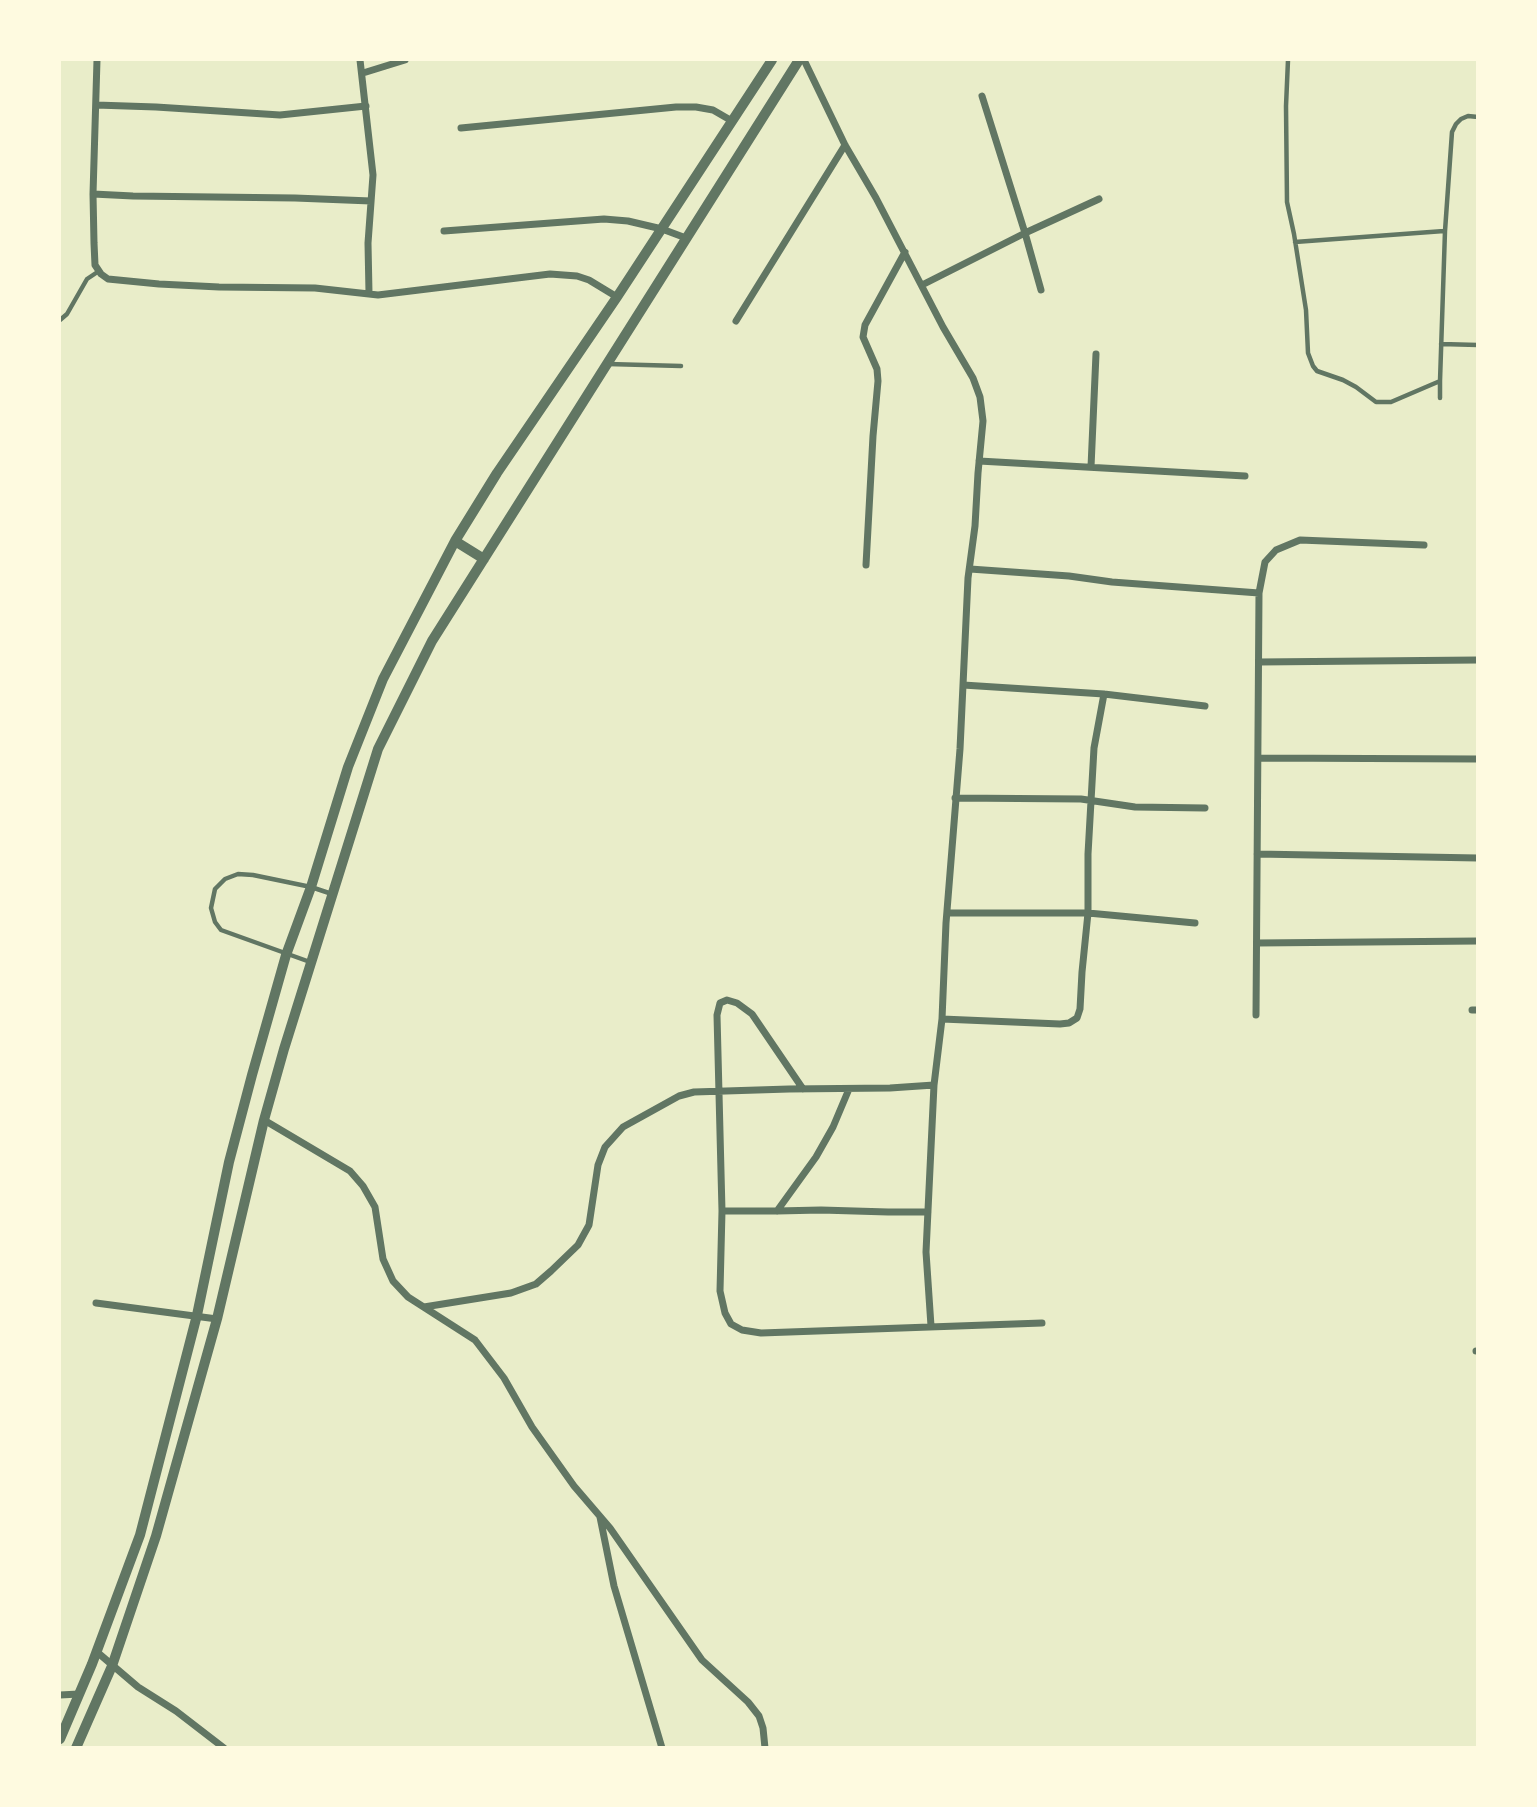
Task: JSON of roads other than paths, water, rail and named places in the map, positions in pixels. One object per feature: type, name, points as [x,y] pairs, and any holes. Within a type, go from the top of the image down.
[{"type":"street","points":[[97,60],[94,254],[95,265],[108,279],[219,287],[315,288],[378,295],[550,274],[577,276],[589,280],[618,297]]},
{"type":"street","points":[[360,60],[373,174],[368,243],[369,293]]},
{"type":"street","points":[[363,73],[405,60]]},
{"type":"street","points":[[60,1739],[97,1652],[140,1535],[197,1315],[229,1162],[286,955],[311,887],[348,767],[383,679],[455,541],[497,473],[618,297],[772,60]]},
{"type":"street","points":[[76,1748],[112,1666],[156,1536],[217,1319],[264,1120],[378,749],[432,641],[801,60],[973,378],[980,397],[983,421],[970,569],[942,1019],[934,1085],[926,1252],[931,1326]]},
{"type":"street","points":[[982,96],[1041,290]]},
{"type":"street","points":[[96,105],[279,115],[366,106]]},
{"type":"street","points":[[461,128],[676,107],[713,110],[732,121]]},
{"type":"street","points":[[736,321],[845,145]]},
{"type":"street","points":[[93,194],[371,201]]},
{"type":"street","points":[[922,285],[1099,199]]},
{"type":"street","points":[[444,231],[604,219],[628,220],[686,238]]},
{"type":"street","points":[[866,565],[878,381],[877,369],[863,337],[865,325],[905,252]]},
{"type":"street","points":[[1090,467],[1096,355]]},
{"type":"street","points":[[979,461],[1245,476]]},
{"type":"street","points":[[1256,1015],[1259,593],[1265,562],[1276,550],[1300,540],[1424,545]]},
{"type":"street","points":[[455,541],[484,559]]},
{"type":"street","points":[[970,569],[1259,593]]},
{"type":"street","points":[[1259,663],[1478,660]]},
{"type":"street","points":[[963,685],[1104,694],[1205,706]]},
{"type":"street","points":[[942,1019],[1060,1024],[1077,1018],[1088,913],[1088,854],[1094,748],[1104,694]]},
{"type":"street","points":[[1258,758],[1478,759]]},
{"type":"street","points":[[955,798],[1091,801],[1135,807],[1205,808]]},
{"type":"street","points":[[1257,854],[1478,858]]},
{"type":"street","points":[[947,913],[1088,913],[1195,923]]},
{"type":"street","points":[[1257,943],[1478,941]]},
{"type":"street","points":[[803,1089],[752,1014],[737,1003],[727,1000],[720,1003],[717,1015],[722,1210],[720,1291],[725,1314],[731,1324],[742,1330],[761,1333],[1042,1323]]},
{"type":"street","points":[[424,1307],[511,1293],[536,1284],[578,1245],[589,1225],[598,1165],[605,1147],[622,1127],[679,1096],[694,1092],[934,1085]]},
{"type":"street","points":[[777,1212],[816,1157],[833,1127],[849,1089]]},
{"type":"street","points":[[264,1120],[350,1171],[363,1186],[375,1207],[383,1259],[393,1281],[408,1297],[475,1340],[504,1378],[531,1427],[639,1567],[702,1660],[748,1702],[758,1716],[763,1728],[765,1748]]},
{"type":"street","points":[[722,1210],[928,1212]]},
{"type":"street","points":[[96,1303],[217,1319]]},
{"type":"street","points":[[600,1516],[614,1586],[662,1748]]},
{"type":"street","points":[[97,1652],[138,1687],[176,1711],[224,1748]]},
{"type":"street","points":[[60,1695],[79,1694]]},
{"type":"lane","points":[[1288,60],[1287,202],[1306,310],[1308,353],[1312,366],[1317,371],[1356,387],[1376,402],[1391,402],[1440,381]]},
{"type":"lane","points":[[1440,398],[1445,231],[1452,132],[1461,119],[1468,116],[1478,117]]},
{"type":"lane","points":[[1295,242],[1445,231]]},
{"type":"lane","points":[[60,320],[87,279],[99,271]]},
{"type":"lane","points":[[1441,344],[1478,345]]},
{"type":"lane","points":[[607,364],[681,366]]},
{"type":"lane","points":[[311,962],[221,930],[215,922],[211,908],[215,888],[225,879],[238,874],[311,887],[332,894]]}]
